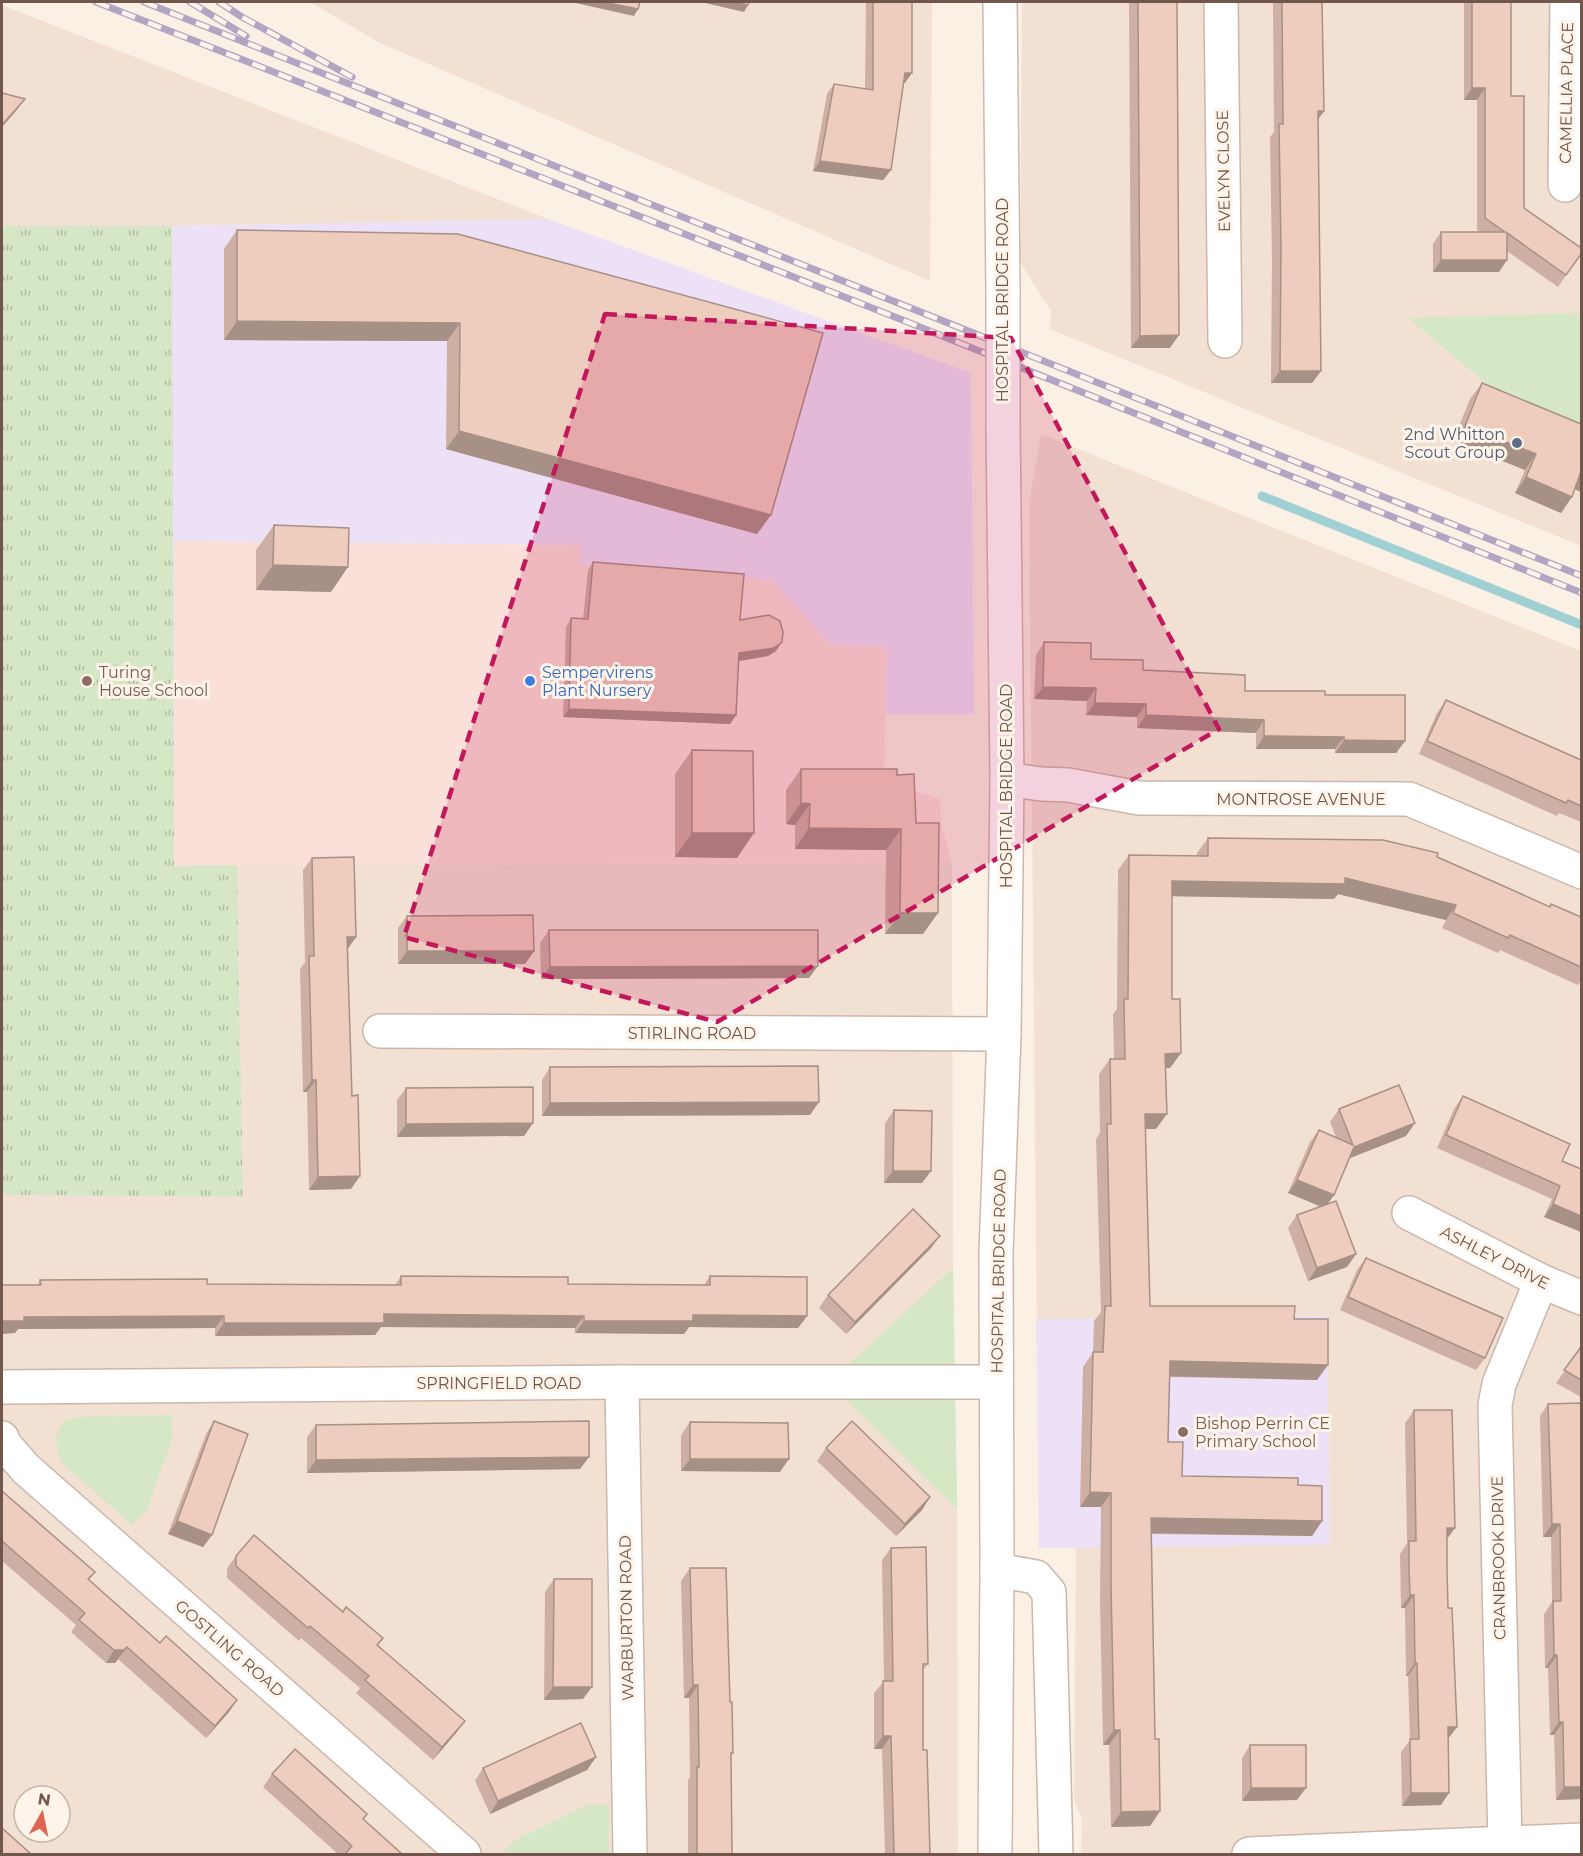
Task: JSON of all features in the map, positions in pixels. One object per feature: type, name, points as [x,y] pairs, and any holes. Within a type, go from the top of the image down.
[{"type":"street","name":"HOSPITAL BRIDGE ROAD","points":[[995,1854],[998,1570],[996,1252],[1004,1034],[1007,779],[1000,2]]},
{"type":"street","name":"EVELYN CLOSE","points":[[1221,2],[1226,341]]},
{"type":"street","name":"CAMELLIA PLACE","points":[[1566,185],[1567,2]]},
{"type":"street","name":"MONTROSE AVENUE","points":[[1007,779],[1068,785],[1139,798],[1409,799],[1581,872]]},
{"type":"street","name":"STIRLING ROAD","points":[[380,1031],[1004,1034]]},
{"type":"street","name":"ASHLEY DRIVE","points":[[1409,1214],[1541,1281],[1581,1298]]},
{"type":"street","name":"CRANBROOK DRIVE","points":[[1505,1843],[1495,1406],[1499,1384],[1541,1281]]},
{"type":"street","name":"SPRINGFIELD ROAD","points":[[2,1387],[622,1382],[996,1382]]},
{"type":"street","name":"WARBURTON ROAD","points":[[622,1382],[630,1854]]},
{"type":"street","name":"GOSTLING ROAD","points":[[2,1438],[4,1445],[26,1469],[464,1854]]},
{"type":"street","points":[[998,1570],[1036,1577],[1049,1592],[1056,1854]]},
{"type":"street","points":[[1249,1854],[1581,1840]]},
{"type":"highlighted area","points":[[605,314],[1011,338],[1219,729],[717,1022],[404,937]]},
{"type":"shaded area","points":[[310,2],[932,2],[930,281],[380,43]]},
{"type":"shaded area","points":[[1022,2],[1581,2],[1581,546],[1050,329],[1051,311],[1020,262]]},
{"type":"shaded area","points":[[2,5],[548,219],[172,226],[2,226]]},
{"type":"shaded area","name":"Turing House School","points":[[548,219],[971,373],[974,714],[886,714],[887,647],[830,644],[773,581],[727,574],[581,565],[580,545],[174,541],[174,866],[237,865],[243,1197],[2,1195],[2,226],[172,226]]},
{"type":"shaded area","points":[[1041,434],[1581,651],[1581,1854],[1081,1854],[1082,1819],[1074,1799],[1076,1548],[1039,1548],[1029,503]]},
{"type":"shaded area","name":"Sempervirens Plant Nursery","points":[[173,541],[581,545],[581,564],[727,574],[774,581],[830,644],[887,647],[884,781],[940,799],[942,827],[952,863],[174,867]]},
{"type":"shaded area","points":[[952,863],[958,1854],[2,1854],[2,1195],[243,1197],[237,865]]},
{"type":"shaded area","name":"Bishop Perrin CE Primary School","points":[[1327,1316],[1330,1545],[1039,1548],[1036,1319]]},
{"type":"green space","points":[[2,226],[172,226],[174,866],[237,865],[243,1197],[2,1195]]},
{"type":"green space","points":[[1581,313],[1581,424],[1579,425],[1494,390],[1408,318]]},
{"type":"green space","points":[[953,1268],[957,1509],[829,1383]]},
{"type":"green space","points":[[171,1415],[173,1437],[146,1511],[132,1525],[62,1463],[57,1447],[57,1436],[58,1430],[65,1421],[79,1417]]},
{"type":"green space","points":[[588,1805],[609,1805],[609,1854],[506,1854],[503,1852],[518,1838]]},
{"type":"building","points":[[603,2],[640,2],[638,9]]},
{"type":"building","points":[[732,2],[749,2],[748,5]]},
{"type":"building","points":[[873,2],[912,2],[912,73],[905,73],[891,170],[820,161],[834,84],[873,90]]},
{"type":"building","points":[[1138,2],[1177,2],[1179,335],[1140,336]]},
{"type":"building","points":[[1282,2],[1322,2],[1324,111],[1318,111],[1321,371],[1280,371],[1279,124],[1283,124]]},
{"type":"building","points":[[1472,2],[1511,2],[1511,96],[1524,96],[1524,208],[1581,248],[1581,254],[1566,275],[1507,233],[1507,260],[1441,260],[1441,232],[1505,232],[1485,218],[1485,88],[1472,88]]},
{"type":"building","points":[[2,93],[25,99],[2,125]]},
{"type":"building","points":[[237,230],[458,234],[823,333],[771,515],[459,431],[460,323],[237,321]]},
{"type":"building","name":"2nd Whitton Scout Group","points":[[1482,383],[1581,424],[1581,471],[1572,497],[1526,477],[1536,454],[1465,426]]},
{"type":"building","points":[[274,525],[349,528],[348,567],[273,565]]},
{"type":"building","points":[[593,562],[744,574],[740,620],[769,615],[780,621],[783,632],[782,642],[774,648],[739,653],[736,715],[569,709],[571,618],[588,619]]},
{"type":"building","points":[[1044,642],[1091,643],[1091,659],[1143,660],[1143,670],[1245,675],[1245,691],[1325,691],[1325,695],[1405,695],[1405,741],[1344,740],[1344,737],[1264,736],[1264,720],[1146,715],[1146,704],[1095,703],[1096,688],[1043,687]]},
{"type":"building","points":[[1446,700],[1581,760],[1581,806],[1568,800],[1566,803],[1427,741]]},
{"type":"building","points":[[692,750],[753,751],[754,833],[692,833]]},
{"type":"building","points":[[801,769],[897,769],[897,775],[914,774],[916,823],[939,823],[938,913],[900,913],[901,829],[809,828],[810,804],[801,803]]},
{"type":"building","points":[[1208,838],[1383,840],[1438,853],[1437,857],[1550,907],[1551,904],[1581,917],[1581,967],[1510,935],[1508,938],[1453,913],[1456,905],[1345,878],[1345,884],[1172,881],[1172,999],[1180,999],[1181,1053],[1165,1054],[1167,1114],[1145,1114],[1150,1306],[1295,1306],[1294,1319],[1328,1319],[1328,1365],[1170,1361],[1168,1442],[1183,1442],[1182,1476],[1298,1478],[1298,1485],[1322,1486],[1322,1521],[1151,1518],[1155,1739],[1159,1739],[1160,1811],[1121,1812],[1120,1730],[1114,1730],[1111,1493],[1090,1492],[1093,1352],[1103,1352],[1105,1306],[1111,1306],[1107,1124],[1111,1124],[1110,1059],[1125,1059],[1124,999],[1128,999],[1129,855],[1208,856]]},
{"type":"building","points":[[354,857],[356,937],[347,937],[352,1096],[358,1095],[360,1176],[318,1177],[316,1080],[312,1080],[309,956],[314,956],[312,858]]},
{"type":"building","points":[[533,915],[534,951],[407,951],[407,916]]},
{"type":"building","points":[[549,930],[818,930],[818,966],[550,967]]},
{"type":"building","points":[[818,1066],[819,1102],[550,1103],[550,1067]]},
{"type":"building","points":[[1399,1085],[1415,1123],[1354,1147],[1334,1195],[1297,1180],[1319,1130],[1353,1145],[1339,1109]]},
{"type":"building","points":[[533,1087],[533,1123],[406,1124],[406,1088]]},
{"type":"building","points":[[1463,1096],[1570,1144],[1562,1161],[1581,1169],[1581,1216],[1553,1204],[1560,1186],[1446,1135]]},
{"type":"building","points":[[894,1110],[932,1111],[931,1171],[893,1171]]},
{"type":"building","points":[[1336,1201],[1356,1254],[1317,1268],[1297,1215]]},
{"type":"building","points":[[913,1209],[940,1236],[855,1322],[828,1295]]},
{"type":"building","points":[[1366,1258],[1503,1318],[1485,1358],[1348,1297]]},
{"type":"building","points":[[401,1276],[568,1277],[568,1284],[710,1285],[710,1276],[807,1277],[807,1316],[693,1315],[693,1321],[584,1321],[584,1316],[384,1314],[384,1323],[224,1323],[224,1316],[24,1317],[24,1321],[2,1321],[2,1285],[41,1285],[40,1280],[207,1279],[207,1284],[401,1285]]},
{"type":"building","points":[[1581,1347],[1581,1380],[1564,1370]]},
{"type":"building","points":[[1581,1403],[1581,1787],[1564,1787],[1563,1722],[1559,1722],[1553,1601],[1561,1601],[1560,1524],[1552,1524],[1548,1404]]},
{"type":"building","points":[[1414,1410],[1452,1410],[1455,1528],[1447,1528],[1447,1568],[1448,1608],[1452,1608],[1457,1727],[1448,1727],[1449,1793],[1411,1793],[1410,1739],[1419,1739],[1414,1595],[1410,1595],[1409,1568],[1409,1541],[1416,1541]]},
{"type":"building","points":[[214,1421],[248,1434],[212,1535],[177,1521]]},
{"type":"building","points":[[589,1421],[589,1457],[316,1460],[316,1425]]},
{"type":"building","points":[[852,1421],[930,1497],[905,1524],[826,1448]]},
{"type":"building","points":[[690,1422],[788,1423],[789,1459],[690,1459]]},
{"type":"building","points":[[2,1491],[95,1572],[88,1579],[160,1643],[166,1636],[237,1700],[215,1726],[127,1647],[124,1650],[114,1650],[79,1620],[85,1613],[2,1541]]},
{"type":"building","points":[[254,1535],[343,1612],[346,1607],[383,1638],[377,1645],[465,1721],[442,1747],[365,1680],[369,1676],[310,1626],[308,1628],[236,1566],[236,1556]]},
{"type":"building","points":[[926,1547],[928,1664],[923,1664],[923,1750],[927,1750],[930,1854],[894,1854],[891,1736],[883,1736],[883,1681],[893,1681],[891,1548]]},
{"type":"building","points":[[690,1568],[726,1568],[730,1702],[732,1702],[732,1854],[697,1854],[698,1685],[693,1685]]},
{"type":"building","points":[[554,1579],[592,1579],[592,1687],[553,1687]]},
{"type":"building","points":[[581,1723],[596,1757],[498,1801],[483,1768]]},
{"type":"building","points":[[1250,1745],[1306,1745],[1306,1788],[1251,1788]]},
{"type":"building","points":[[295,1749],[367,1814],[363,1819],[402,1854],[347,1854],[352,1846],[272,1774]]},
{"type":"building","points":[[2,1828],[12,1837],[12,1844],[20,1844],[31,1854],[2,1854]]},
{"type":"waterway","points":[[1262,496],[1582,625]]},
{"type":"railway","points":[[96,2],[895,317],[1582,593]]},
{"type":"railway","points":[[144,2],[1582,576]]},
{"type":"railway","points":[[190,2],[246,36]]},
{"type":"railway","points":[[219,2],[352,77]]},
{"type":"place","name":"2nd Whitton Scout Group","points":[[1517,443]]},
{"type":"place","name":"Turing House School","points":[[87,681]]},
{"type":"place","name":"Sempervirens Plant Nursery","points":[[530,681]]},
{"type":"place","name":"Bishop Perrin CE Primary School","points":[[1183,1432]]}]
